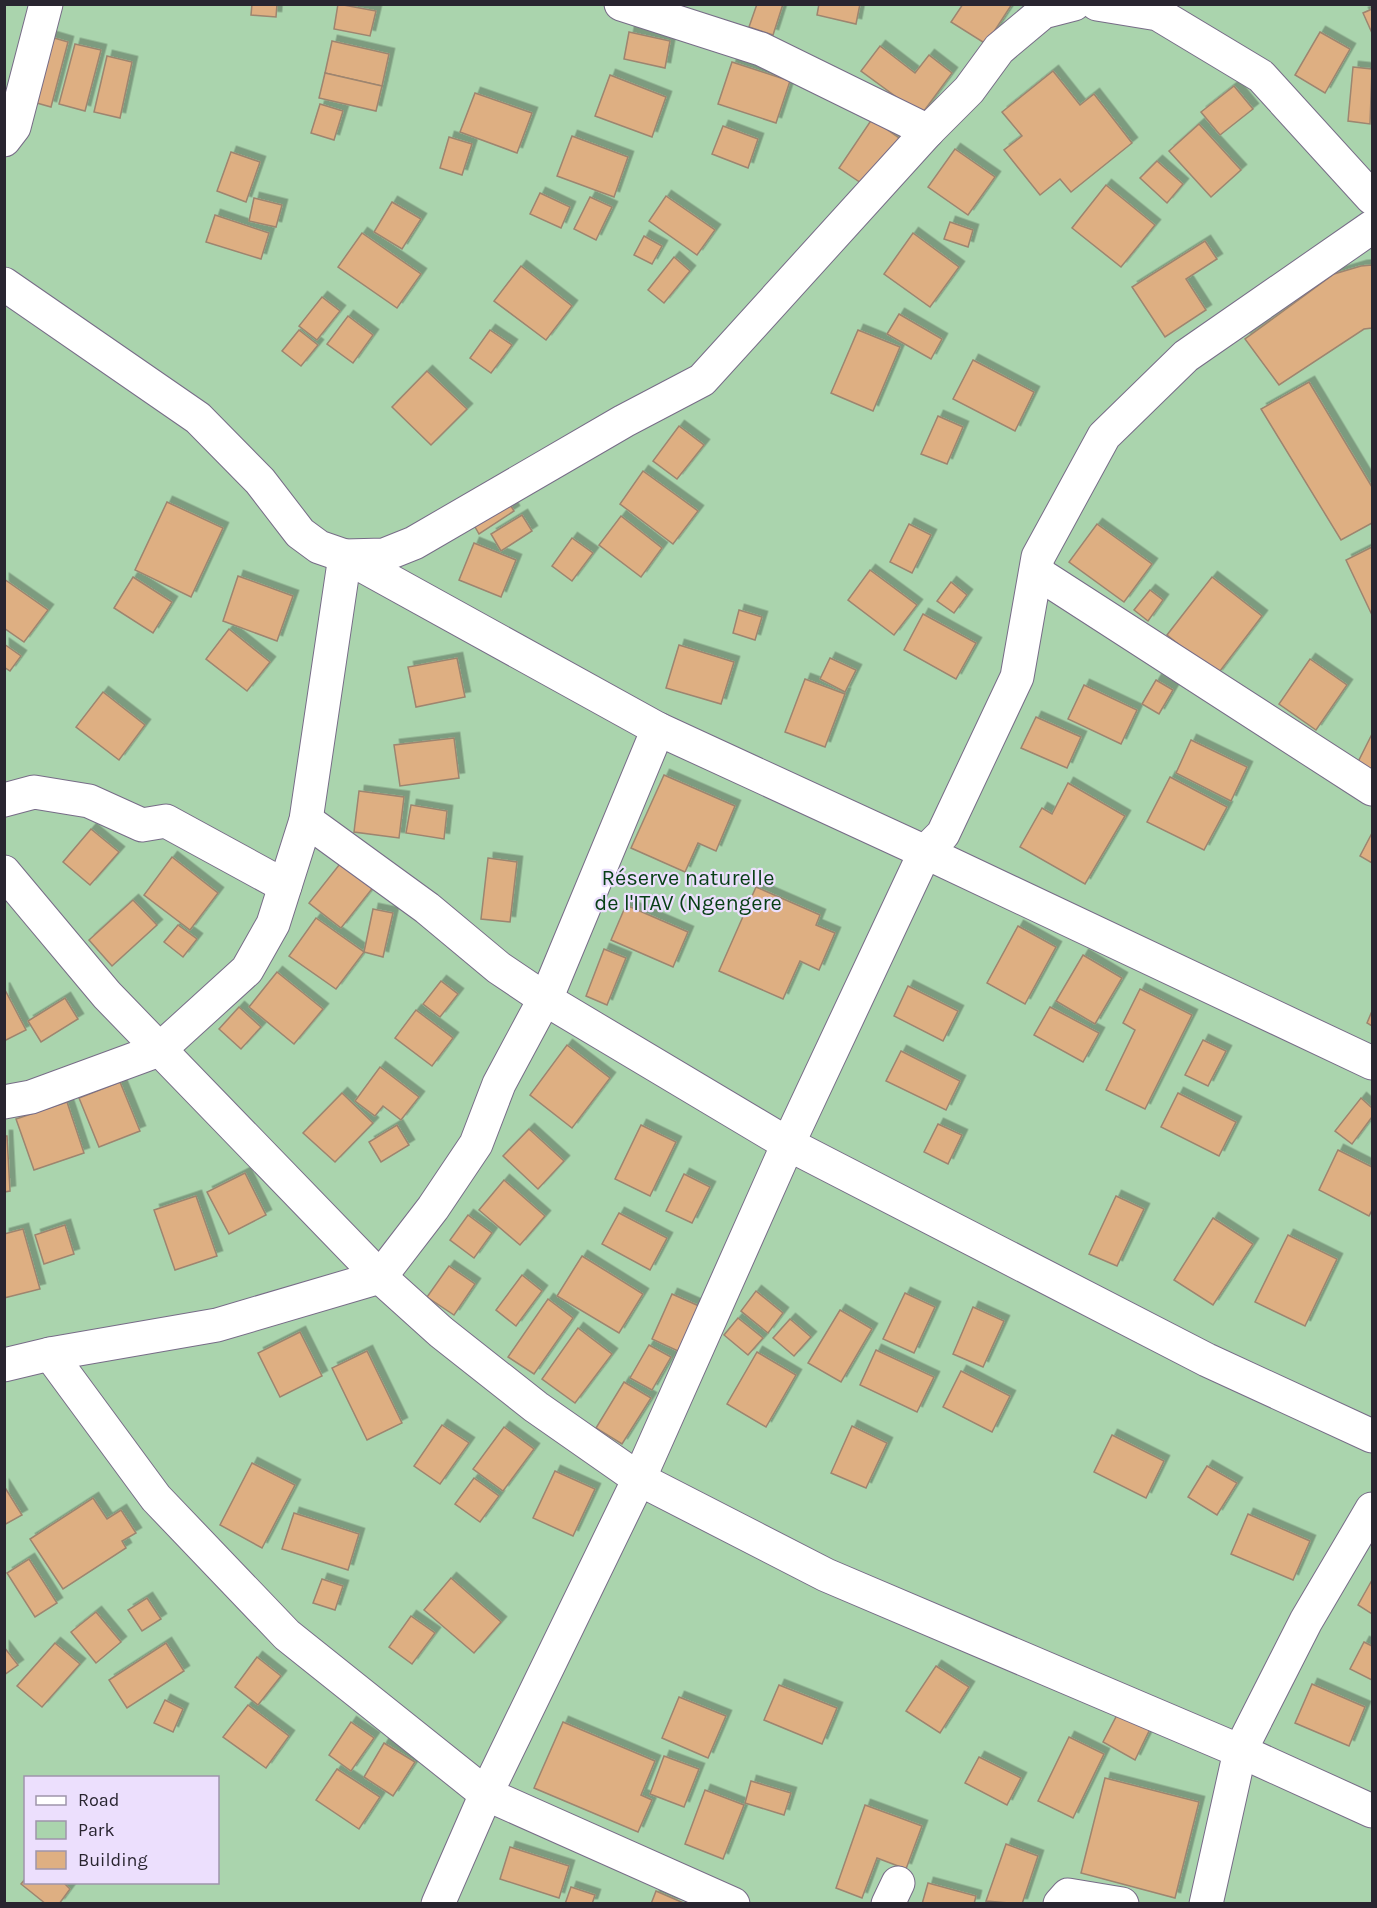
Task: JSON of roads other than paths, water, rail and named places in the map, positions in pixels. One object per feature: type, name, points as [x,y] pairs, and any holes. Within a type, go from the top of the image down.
[{"type":"street","points":[[4,140],[14,127],[46,4]]},
{"type":"street","points":[[621,4],[761,49],[928,131]]},
{"type":"street","points":[[345,556],[384,555],[414,543],[566,453],[702,380],[928,131],[969,90],[999,49],[1043,8],[1074,4]]},
{"type":"street","points":[[1098,4],[1158,14],[1261,76],[1372,198]]},
{"type":"street","points":[[438,1904],[486,1794],[639,1479],[788,1144],[925,852],[942,834],[1017,677],[1038,557],[1104,436],[1186,356],[1372,227]]},
{"type":"street","points":[[4,284],[198,418],[261,481],[300,533],[319,547],[345,556],[658,729],[1372,1063]]},
{"type":"street","points":[[4,1102],[31,1097],[159,1050],[248,970],[273,924],[306,820],[345,556]]},
{"type":"street","points":[[1036,572],[1372,789]]},
{"type":"street","points":[[4,1365],[50,1354],[217,1324],[380,1277],[433,1208],[476,1144],[499,1084],[545,999],[658,729]]},
{"type":"street","points":[[4,800],[34,792],[89,801],[142,825],[166,821],[285,886]]},
{"type":"street","points":[[306,820],[428,908],[499,968],[545,999],[788,1144],[1207,1360],[1369,1427]]},
{"type":"street","points":[[4,872],[107,995],[380,1277],[441,1332],[527,1400],[639,1479],[826,1575],[1240,1751],[1372,1811]]},
{"type":"street","points":[[50,1354],[156,1498],[287,1635],[486,1794],[733,1904]]},
{"type":"street","points":[[1206,1904],[1240,1751],[1306,1621],[1372,1509]]},
{"type":"street","points":[[1060,1904],[1068,1895],[1122,1904]]},
{"type":"park label","name":"Réserve naturelle de l'ITAV (Ngengere","points":[[688,890]]}]
